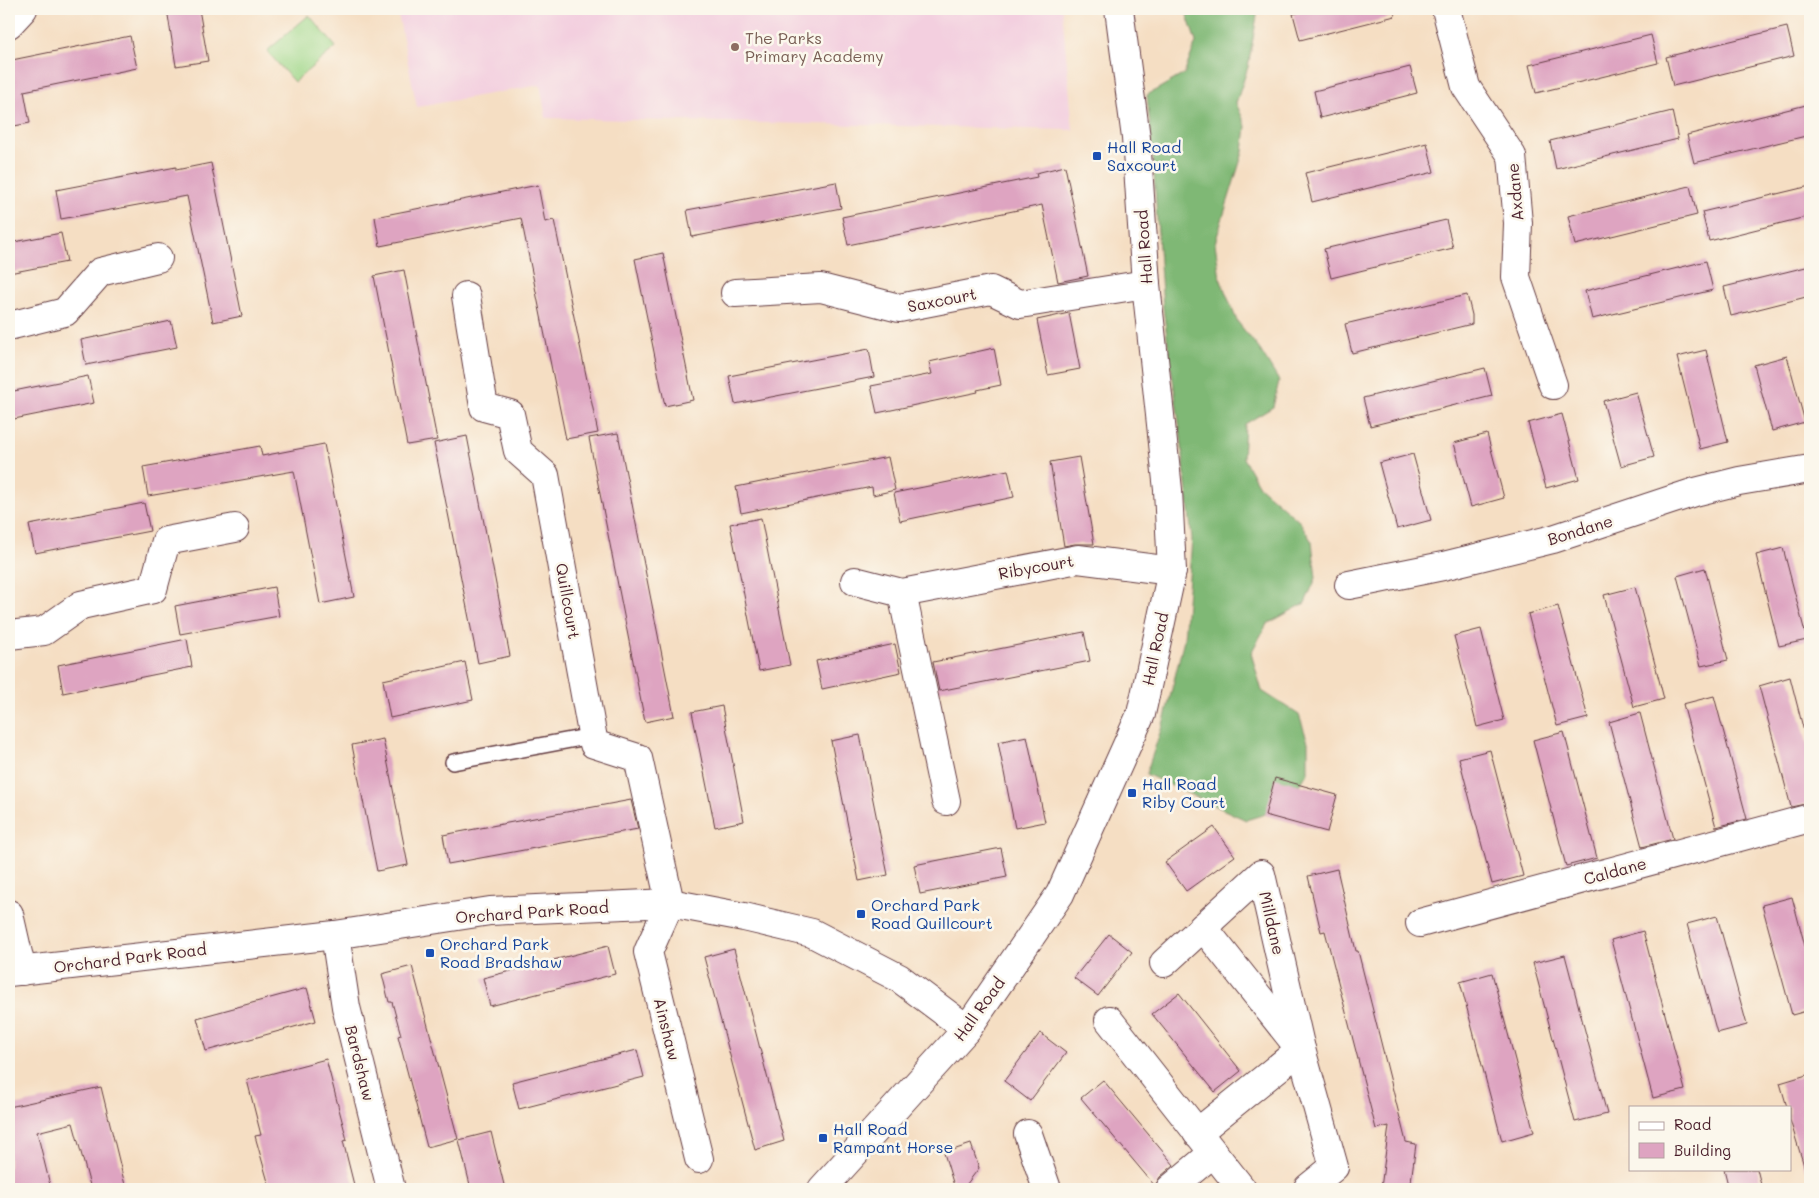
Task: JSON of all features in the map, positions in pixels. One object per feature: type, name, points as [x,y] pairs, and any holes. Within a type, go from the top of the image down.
[{"type":"street","points":[[9,24],[23,9]]},
{"type":"street","name":"Hall Road","points":[[822,1189],[967,1029],[1060,894],[1141,714],[1172,571],[1168,490],[1146,284],[1136,138],[1119,9]]},
{"type":"street","name":"Axdane","points":[[1446,9],[1466,87],[1512,156],[1518,224],[1516,277],[1553,385]]},
{"type":"street","points":[[9,326],[65,312],[100,272],[158,258]]},
{"type":"street","name":"Saxcourt","points":[[735,293],[821,288],[898,308],[991,290],[1020,304],[1146,284]]},
{"type":"street","name":"Quillcourt","points":[[466,296],[484,407],[510,414],[518,451],[545,475],[592,736]]},
{"type":"street","name":"Bondane","points":[[1349,585],[1443,566],[1552,539],[1695,492],[1739,481],[1810,469]]},
{"type":"street","points":[[9,635],[44,631],[81,605],[153,589],[166,541],[235,528]]},
{"type":"street","name":"Ribycourt","points":[[854,581],[902,593],[1078,559],[1172,571]]},
{"type":"street","points":[[902,593],[946,801]]},
{"type":"street","points":[[592,736],[594,744],[638,758],[670,903]]},
{"type":"street","name":"Caldane","points":[[1420,923],[1810,818]]},
{"type":"street","name":"Milldane","points":[[1164,964],[1261,874],[1300,1049],[1334,1167],[1308,1188]]},
{"type":"street","name":"Orchard Park Road","points":[[15,972],[335,935],[490,911],[670,903],[744,917],[812,933],[899,978],[967,1029]]},
{"type":"street","name":"Ainshaw","points":[[670,903],[648,952],[699,1159]]},
{"type":"street","points":[[9,914],[15,972]]},
{"type":"street","name":"Milldane","points":[[1203,927],[1300,1049]]},
{"type":"street","name":"Bardshaw","points":[[335,935],[346,1007],[391,1189]]},
{"type":"street","points":[[1109,1020],[1242,1189]]},
{"type":"street","points":[[1170,1189],[1205,1143],[1300,1049]]},
{"type":"street","points":[[1028,1134],[1047,1189]]},
{"type":"lane","points":[[453,762],[592,736]]},
{"type":"shaded area","name":"The Parks Primary Academy","points":[[397,9],[1062,9],[1073,130],[546,118],[540,85],[417,107]]},
{"type":"green space","points":[[1185,9],[1255,9],[1257,16],[1248,67],[1236,103],[1246,126],[1243,152],[1215,243],[1220,278],[1237,321],[1260,350],[1279,381],[1273,407],[1245,424],[1243,458],[1259,486],[1300,522],[1312,542],[1316,578],[1305,603],[1267,624],[1251,653],[1262,691],[1299,715],[1308,742],[1308,772],[1285,808],[1246,820],[1146,774],[1165,718],[1184,639],[1192,539],[1181,437],[1163,308],[1147,95],[1184,74],[1196,42]]},
{"type":"green space","points":[[309,15],[336,47],[294,82],[267,51]]},
{"type":"building","points":[[167,9],[199,9],[208,61],[176,66]]},
{"type":"building","points":[[1312,9],[1394,9],[1395,16],[1300,40],[1293,14]]},
{"type":"building","points":[[1787,27],[1794,56],[1673,86],[1666,57]]},
{"type":"building","points":[[1651,35],[1658,63],[1536,93],[1529,65]]},
{"type":"building","points":[[130,36],[137,68],[24,91],[30,123],[9,127],[9,65],[13,65],[12,60]]},
{"type":"building","points":[[1410,67],[1417,93],[1320,118],[1314,91]]},
{"type":"building","points":[[1810,104],[1810,135],[1694,163],[1687,135]]},
{"type":"building","points":[[1672,111],[1678,139],[1556,169],[1550,141]]},
{"type":"building","points":[[1427,143],[1434,172],[1312,202],[1305,173]]},
{"type":"building","points":[[211,163],[242,316],[213,322],[187,196],[61,219],[56,190],[176,167],[176,170]]},
{"type":"building","points":[[1065,166],[1088,276],[1058,282],[1042,205],[848,245],[842,217],[1037,177],[1036,173]]},
{"type":"building","points":[[836,182],[841,208],[692,237],[687,210]]},
{"type":"building","points":[[538,185],[545,222],[554,220],[598,433],[566,439],[521,218],[380,246],[375,217]]},
{"type":"building","points":[[1690,186],[1697,215],[1575,245],[1568,216]]},
{"type":"building","points":[[1810,186],[1810,216],[1709,241],[1702,212]]},
{"type":"building","points":[[1446,220],[1453,248],[1331,278],[1324,249]]},
{"type":"building","points":[[61,233],[67,262],[9,273],[9,243]]},
{"type":"building","points":[[663,253],[693,400],[665,406],[635,259]]},
{"type":"building","points":[[1706,261],[1713,290],[1592,319],[1585,291]]},
{"type":"building","points":[[1810,266],[1810,296],[1731,316],[1724,287]]},
{"type":"building","points":[[404,270],[437,440],[407,445],[374,276]]},
{"type":"building","points":[[1467,295],[1472,315],[1472,324],[1352,353],[1345,324]]},
{"type":"building","points":[[1069,313],[1080,369],[1048,375],[1037,320]]},
{"type":"building","points":[[171,321],[177,347],[86,365],[81,340]]},
{"type":"building","points":[[994,348],[1001,385],[977,390],[978,392],[877,413],[871,386],[932,374],[929,362]]},
{"type":"building","points":[[869,349],[874,377],[735,404],[729,376]]},
{"type":"building","points":[[1706,350],[1728,442],[1700,449],[1677,357]]},
{"type":"building","points":[[1787,356],[1805,422],[1772,431],[1754,365]]},
{"type":"building","points":[[1485,368],[1492,396],[1370,426],[1363,398]]},
{"type":"building","points":[[88,376],[94,403],[9,420],[9,392]]},
{"type":"building","points":[[1636,392],[1654,457],[1621,466],[1603,401]]},
{"type":"building","points":[[1562,414],[1579,479],[1546,488],[1528,423]]},
{"type":"building","points":[[618,433],[674,716],[645,722],[589,438]]},
{"type":"building","points":[[1487,434],[1504,498],[1471,507],[1454,443]]},
{"type":"building","points":[[467,436],[510,656],[478,663],[434,443]]},
{"type":"building","points":[[324,444],[354,597],[320,604],[294,471],[148,496],[143,467],[260,446],[262,456]]},
{"type":"building","points":[[1413,454],[1431,520],[1397,529],[1379,463]]},
{"type":"building","points":[[888,457],[895,490],[873,495],[872,487],[741,513],[736,487]]},
{"type":"building","points":[[1079,457],[1094,544],[1064,546],[1050,462]]},
{"type":"building","points":[[1008,470],[1014,497],[900,521],[894,493]]},
{"type":"building","points":[[144,503],[150,531],[35,553],[29,525]]},
{"type":"building","points":[[761,518],[790,665],[759,671],[730,524]]},
{"type":"building","points":[[1783,548],[1807,640],[1779,646],[1756,555]]},
{"type":"building","points":[[1705,568],[1728,660],[1701,666],[1677,576]]},
{"type":"building","points":[[274,587],[279,616],[180,634],[175,606]]},
{"type":"building","points":[[1635,587],[1664,699],[1634,707],[1604,595]]},
{"type":"building","points":[[1558,606],[1588,718],[1557,726],[1528,614]]},
{"type":"building","points":[[1481,629],[1504,720],[1477,727],[1454,636]]},
{"type":"building","points":[[1084,632],[1090,661],[939,691],[933,662]]},
{"type":"building","points":[[187,639],[192,667],[63,693],[58,665]]},
{"type":"building","points":[[895,644],[901,672],[822,689],[816,661]]},
{"type":"building","points":[[465,662],[473,700],[390,718],[383,680]]},
{"type":"building","points":[[1790,677],[1810,755],[1810,803],[1791,807],[1759,686]]},
{"type":"building","points":[[1714,696],[1747,819],[1716,827],[1683,704]]},
{"type":"building","points":[[722,706],[744,821],[715,827],[692,712]]},
{"type":"building","points":[[1640,713],[1673,839],[1642,847],[1609,722]]},
{"type":"building","points":[[1564,732],[1597,858],[1566,866],[1533,740]]},
{"type":"building","points":[[860,735],[888,875],[859,881],[831,741]]},
{"type":"building","points":[[1027,736],[1045,822],[1015,828],[998,742]]},
{"type":"building","points":[[383,739],[408,865],[377,871],[352,745]]},
{"type":"building","points":[[1490,750],[1523,876],[1492,884],[1459,758]]},
{"type":"building","points":[[1275,778],[1337,795],[1327,832],[1265,815]]},
{"type":"building","points":[[631,800],[638,829],[448,864],[443,835]]},
{"type":"building","points":[[1214,827],[1235,856],[1186,891],[1165,862]]},
{"type":"building","points":[[1001,848],[1007,877],[920,894],[914,865]]},
{"type":"building","points":[[1337,869],[1356,951],[1358,951],[1406,1142],[1416,1144],[1410,1189],[1381,1188],[1389,1126],[1376,1129],[1325,931],[1321,932],[1308,876]]},
{"type":"building","points":[[1792,897],[1810,965],[1810,1010],[1792,1015],[1762,905]]},
{"type":"building","points":[[1717,916],[1747,1025],[1717,1033],[1687,924]]},
{"type":"building","points":[[1643,931],[1685,1090],[1653,1098],[1611,940]]},
{"type":"building","points":[[1109,934],[1132,952],[1098,996],[1074,978]]},
{"type":"building","points":[[608,946],[615,974],[490,1006],[483,978]]},
{"type":"building","points":[[734,949],[784,1141],[755,1150],[704,957]]},
{"type":"building","points":[[1565,955],[1607,1114],[1575,1122],[1533,963]]},
{"type":"building","points":[[412,966],[458,1139],[427,1147],[398,1036],[401,1035],[392,1002],[389,1002],[382,974]]},
{"type":"building","points":[[1492,973],[1534,1132],[1502,1141],[1460,982]]},
{"type":"building","points":[[307,988],[316,1021],[206,1051],[197,1018]]},
{"type":"building","points":[[1179,993],[1241,1071],[1215,1092],[1152,1014]]},
{"type":"building","points":[[1040,1033],[1066,1053],[1030,1101],[1004,1081]]},
{"type":"building","points":[[637,1050],[644,1077],[519,1109],[512,1082]]},
{"type":"building","points":[[326,1059],[347,1140],[343,1141],[355,1189],[270,1189],[255,1136],[261,1135],[247,1080]]},
{"type":"building","points":[[1810,1074],[1810,1169],[1805,1169],[1792,1127],[1792,1106],[1787,1106],[1780,1083]]},
{"type":"building","points":[[1103,1080],[1174,1165],[1160,1177],[1155,1186],[1081,1098]]},
{"type":"building","points":[[101,1087],[126,1189],[91,1189],[73,1123],[37,1132],[51,1189],[9,1189],[9,1107]]},
{"type":"building","points":[[491,1132],[505,1189],[471,1189],[459,1140]]},
{"type":"building","points":[[971,1144],[979,1168],[963,1189],[955,1189],[944,1153]]},
{"type":"building","points":[[1724,1170],[1757,1170],[1762,1189],[1729,1189]]},
{"type":"place","name":"The Parks Primary Academy","points":[[735,47]]},
{"type":"place","name":"Hall Road Saxcourt","points":[[1097,156]]},
{"type":"place","name":"Hall Road Riby Court","points":[[1132,793]]},
{"type":"place","name":"Orchard Park Road Quillcourt","points":[[861,914]]},
{"type":"place","name":"Orchard Park Road Bradshaw","points":[[430,953]]},
{"type":"place","name":"Hall Road Rampant Horse","points":[[823,1138]]}]
